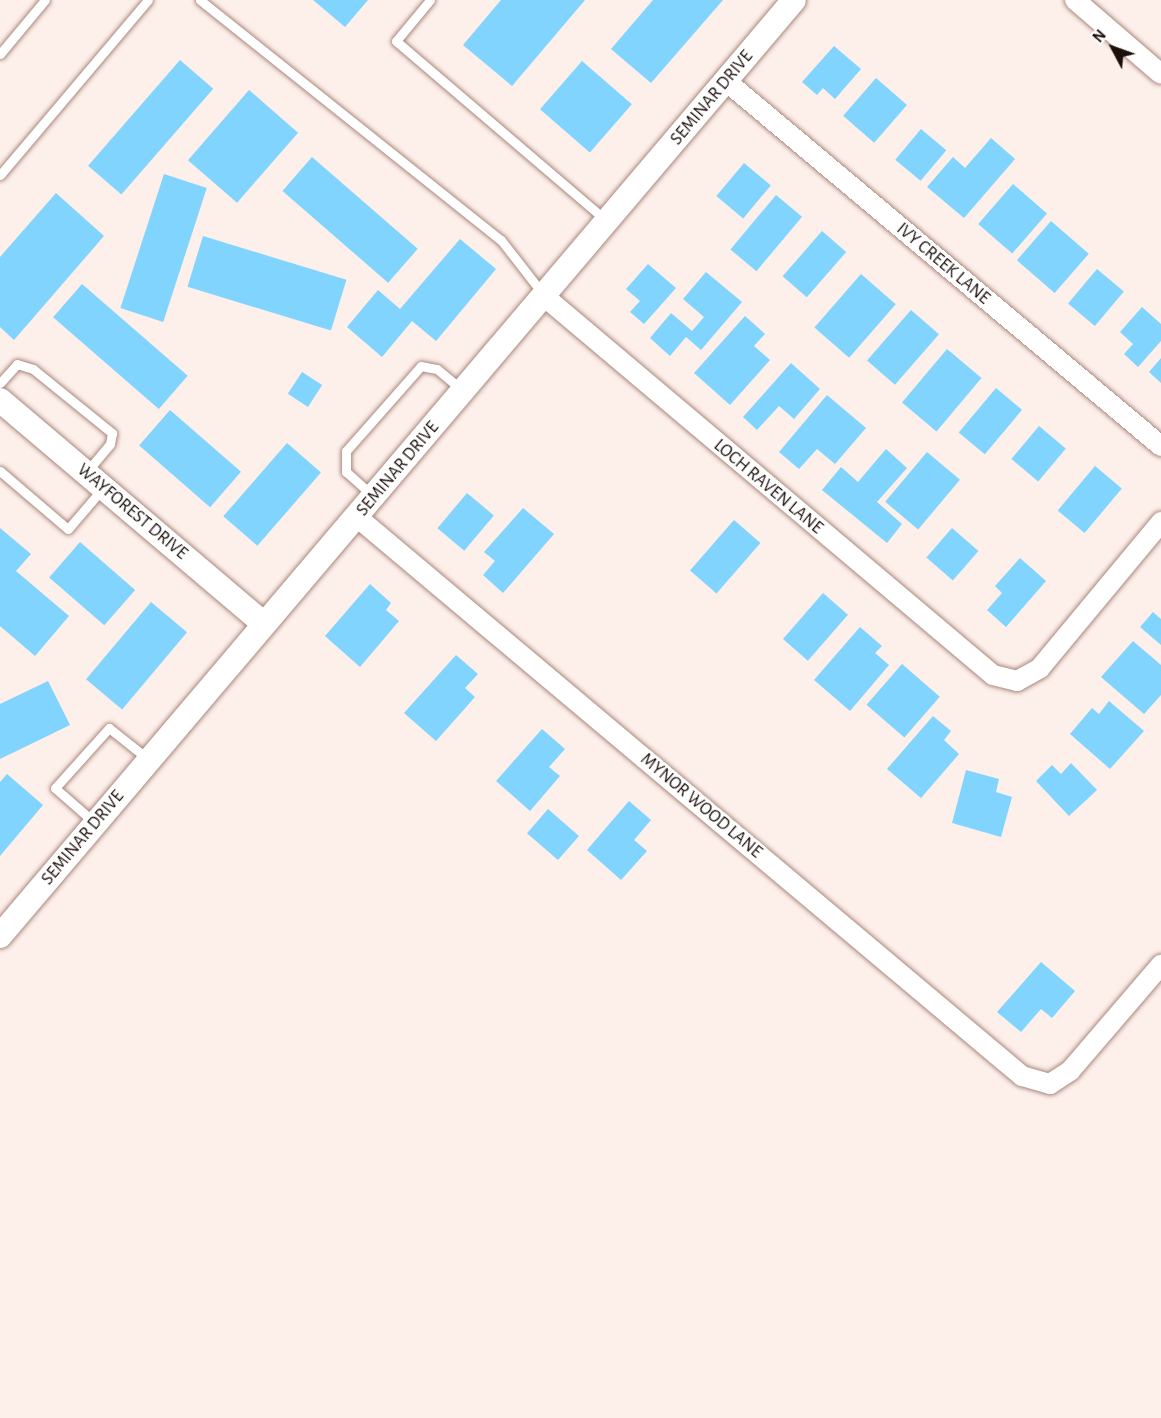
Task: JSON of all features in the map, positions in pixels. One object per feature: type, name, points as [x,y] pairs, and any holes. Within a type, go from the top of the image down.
[{"type":"street","name":"SEMINAR DRIVE","points":[[3,927],[96,823],[609,223],[794,0]]},
{"type":"street","points":[[1075,0],[1161,74]]},
{"type":"street","name":"IVY CREEK LANE","points":[[726,81],[1161,446]]},
{"type":"street","name":"LOCH RAVEN LANE","points":[[545,297],[993,675],[1017,681],[1040,668],[1161,522]]},
{"type":"street","name":"WAYFOREST DRIVE","points":[[0,400],[264,624]]},
{"type":"street","name":"MYNOR WOOD LANE","points":[[357,518],[1022,1076],[1050,1084],[1070,1071],[1161,965]]},
{"type":"lane","points":[[0,54],[45,0]]},
{"type":"lane","points":[[0,175],[148,0]]},
{"type":"lane","points":[[200,0],[501,240],[545,297]]},
{"type":"lane","points":[[430,0],[396,41],[609,223]]},
{"type":"lane","points":[[0,383],[16,364],[33,369],[112,433],[110,444],[94,481],[68,529],[0,471]]},
{"type":"lane","points":[[374,497],[346,472],[346,451],[421,366],[437,369],[464,392]]},
{"type":"lane","points":[[96,823],[56,788],[109,728],[149,760]]},
{"type":"building","points":[[313,0],[368,0],[345,27]]},
{"type":"building","points":[[501,0],[585,0],[512,86],[463,45]]},
{"type":"building","points":[[653,0],[723,0],[651,83],[611,49]]},
{"type":"building","points":[[834,46],[861,69],[835,99],[823,88],[817,95],[802,82]]},
{"type":"building","points":[[180,60],[213,89],[121,195],[88,166]]},
{"type":"building","points":[[582,61],[632,104],[590,153],[540,109]]},
{"type":"building","points":[[876,78],[907,105],[874,143],[843,116]]},
{"type":"building","points":[[249,90],[298,133],[237,203],[188,160]]},
{"type":"building","points":[[921,129],[946,150],[921,181],[895,160]]},
{"type":"building","points":[[991,138],[1015,159],[964,218],[927,187],[953,157],[965,168]]},
{"type":"building","points":[[312,157],[418,249],[388,283],[282,191]]},
{"type":"building","points":[[744,163],[771,185],[743,218],[716,196]]},
{"type":"building","points":[[164,174],[207,188],[163,322],[120,308]]},
{"type":"building","points":[[1013,184],[1047,214],[1012,254],[978,224]]},
{"type":"building","points":[[56,193],[104,236],[14,340],[0,327],[0,257]]},
{"type":"building","points":[[776,195],[802,217],[756,271],[730,249]]},
{"type":"building","points":[[1051,221],[1089,254],[1055,293],[1017,260]]},
{"type":"building","points":[[822,231],[846,252],[807,297],[783,276]]},
{"type":"building","points":[[203,236],[346,280],[331,331],[188,287]]},
{"type":"building","points":[[460,239],[496,269],[436,341],[412,321],[382,357],[347,327],[378,290],[400,309]]},
{"type":"building","points":[[648,264],[676,288],[644,324],[630,312],[640,301],[626,289]]},
{"type":"building","points":[[1097,269],[1124,291],[1095,326],[1068,303]]},
{"type":"building","points":[[706,272],[742,302],[701,350],[686,337],[670,356],[650,338],[671,313],[692,331],[704,317],[683,299]]},
{"type":"building","points":[[861,274],[896,304],[849,358],[814,328]]},
{"type":"building","points":[[82,284],[188,376],[159,409],[53,317]]},
{"type":"building","points":[[1142,307],[1161,324],[1161,341],[1138,367],[1124,354],[1133,344],[1120,332]]},
{"type":"building","points":[[911,310],[939,334],[895,385],[867,361]]},
{"type":"building","points":[[745,316],[765,334],[754,346],[770,360],[730,405],[694,373]]},
{"type":"building","points":[[947,349],[981,378],[936,432],[902,403]]},
{"type":"building","points":[[1161,358],[1161,383],[1149,372]]},
{"type":"building","points":[[791,363],[820,389],[794,419],[779,406],[757,430],[743,417]]},
{"type":"building","points":[[302,372],[322,385],[308,407],[288,394]]},
{"type":"building","points":[[996,388],[1022,410],[985,454],[959,432]]},
{"type":"building","points":[[827,395],[866,428],[835,464],[817,449],[799,469],[779,452]]},
{"type":"building","points":[[170,410],[241,472],[210,507],[139,445]]},
{"type":"building","points":[[1039,426],[1066,448],[1038,481],[1011,459]]},
{"type":"building","points":[[287,443],[321,473],[257,546],[223,516]]},
{"type":"building","points":[[886,449],[907,468],[877,502],[902,524],[887,543],[822,490],[841,467],[858,482]]},
{"type":"building","points":[[927,452],[960,480],[918,529],[885,502]]},
{"type":"building","points":[[1095,466],[1122,488],[1085,533],[1058,510]]},
{"type":"building","points":[[467,493],[494,515],[464,551],[437,528]]},
{"type":"building","points":[[523,508],[554,534],[503,593],[483,575],[495,561],[484,552]]},
{"type":"building","points":[[734,520],[760,543],[716,594],[690,571]]},
{"type":"building","points":[[0,528],[31,554],[16,571],[69,616],[35,656],[0,626]]},
{"type":"building","points":[[952,528],[978,551],[953,580],[926,557]]},
{"type":"building","points":[[80,542],[135,590],[104,625],[49,577]]},
{"type":"building","points":[[1020,558],[1046,581],[1006,627],[987,610],[1002,593],[995,586]]},
{"type":"building","points":[[370,584],[391,603],[386,610],[399,621],[360,667],[325,636]]},
{"type":"building","points":[[823,593],[848,615],[808,661],[783,639]]},
{"type":"building","points":[[151,602],[187,632],[122,710],[86,679]]},
{"type":"building","points":[[1153,612],[1161,619],[1161,645],[1140,627]]},
{"type":"building","points":[[860,627],[882,646],[875,653],[889,665],[850,711],[814,680]]},
{"type":"building","points":[[1133,641],[1161,665],[1161,695],[1144,714],[1101,677]]},
{"type":"building","points":[[456,655],[478,674],[465,688],[475,697],[436,741],[404,713]]},
{"type":"building","points":[[902,664],[940,697],[904,738],[867,705]]},
{"type":"building","points":[[48,681],[70,725],[0,759],[0,704]]},
{"type":"building","points":[[1109,701],[1144,731],[1110,769],[1070,734],[1092,708],[1099,714]]},
{"type":"building","points":[[933,716],[951,731],[944,740],[959,754],[921,798],[887,769]]},
{"type":"building","points":[[542,729],[565,749],[549,767],[560,776],[530,811],[496,781]]},
{"type":"building","points":[[1071,763],[1097,790],[1069,816],[1036,781],[1052,765],[1061,774]]},
{"type":"building","points":[[966,770],[999,779],[996,792],[1012,797],[1001,837],[952,823]]},
{"type":"building","points":[[7,774],[43,805],[0,856],[0,782]]},
{"type":"building","points":[[629,801],[651,820],[634,840],[647,851],[621,880],[587,850]]},
{"type":"building","points":[[548,809],[579,836],[558,860],[527,833]]},
{"type":"building","points":[[1041,962],[1075,991],[1052,1018],[1041,1009],[1021,1032],[997,1012]]}]
